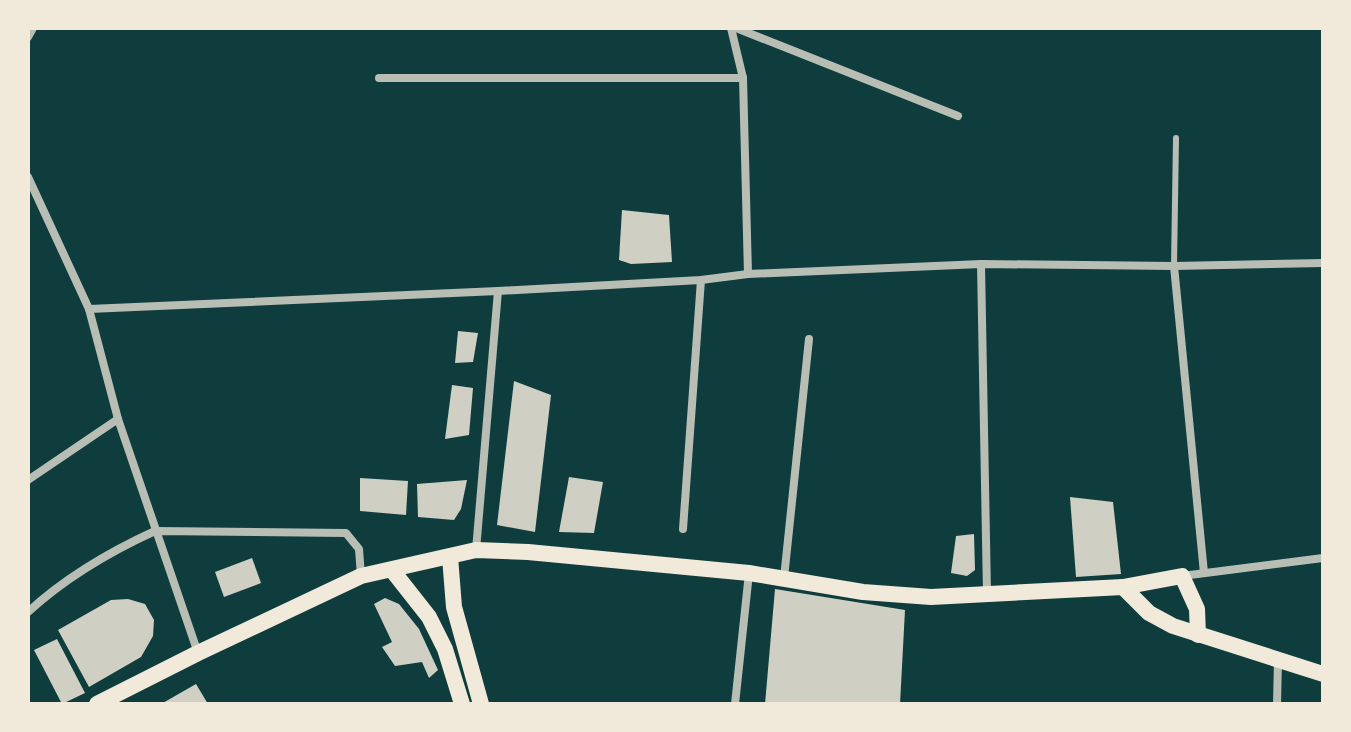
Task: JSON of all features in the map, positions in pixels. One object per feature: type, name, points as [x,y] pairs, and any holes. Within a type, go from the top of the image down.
[{"type":"main road","points":[[97,704],[361,576],[476,550],[749,573],[863,592],[931,597],[1123,587],[1182,576],[1197,609],[1198,635]]},
{"type":"main road","points":[[450,557],[454,607],[481,704]]},
{"type":"main road","points":[[392,570],[429,617],[445,649],[462,704]]},
{"type":"main road","points":[[1123,587],[1149,613],[1198,635],[1323,674]]},
{"type":"main road","points":[[429,617],[454,607]]},
{"type":"street","points":[[28,37],[33,28]]},
{"type":"street","points":[[734,28],[743,78],[748,274]]},
{"type":"street","points":[[734,28],[958,116]]},
{"type":"street","points":[[379,78],[743,78]]},
{"type":"street","points":[[28,177],[89,309],[118,419],[198,653]]},
{"type":"street","points":[[89,309],[498,291],[701,280],[748,274],[981,264],[1174,266],[1323,263]]},
{"type":"street","points":[[981,264],[987,595]]},
{"type":"street","points":[[1174,266],[1204,573]]},
{"type":"street","points":[[683,529],[701,280]]},
{"type":"street","points":[[476,550],[498,291]]},
{"type":"street","points":[[784,578],[809,339]]},
{"type":"street","points":[[28,480],[118,419]]},
{"type":"street","points":[[28,612],[90,566],[155,531],[346,533],[359,549],[361,576]]},
{"type":"street","points":[[1182,576],[1323,558]]},
{"type":"street","points":[[735,704],[749,573]]},
{"type":"street","points":[[1277,704],[1278,660]]},
{"type":"lane","points":[[1174,266],[1176,138]]},
{"type":"building","points":[[622,210],[669,215],[672,262],[631,264],[619,260]]},
{"type":"building","points":[[458,331],[478,333],[473,362],[455,363]]},
{"type":"building","points":[[514,381],[551,395],[535,532],[497,525]]},
{"type":"building","points":[[452,385],[473,388],[469,435],[445,439]]},
{"type":"building","points":[[569,477],[603,482],[594,533],[559,532]]},
{"type":"building","points":[[360,478],[408,481],[406,515],[360,511]]},
{"type":"building","points":[[467,480],[461,509],[454,520],[418,517],[417,484]]},
{"type":"building","points":[[1070,497],[1113,502],[1121,574],[1076,577]]},
{"type":"building","points":[[974,534],[975,570],[967,576],[951,573],[956,536]]},
{"type":"building","points":[[252,558],[261,583],[224,597],[215,572]]},
{"type":"building","points":[[775,589],[905,610],[900,704],[765,704]]},
{"type":"building","points":[[385,598],[399,604],[419,629],[438,670],[429,678],[422,662],[395,666],[382,647],[392,642],[374,604]]},
{"type":"building","points":[[128,599],[145,604],[154,620],[153,636],[141,657],[89,687],[58,630],[111,600]]},
{"type":"building","points":[[57,639],[85,693],[62,704],[34,650]]},
{"type":"building","points":[[196,684],[208,704],[161,704]]}]
